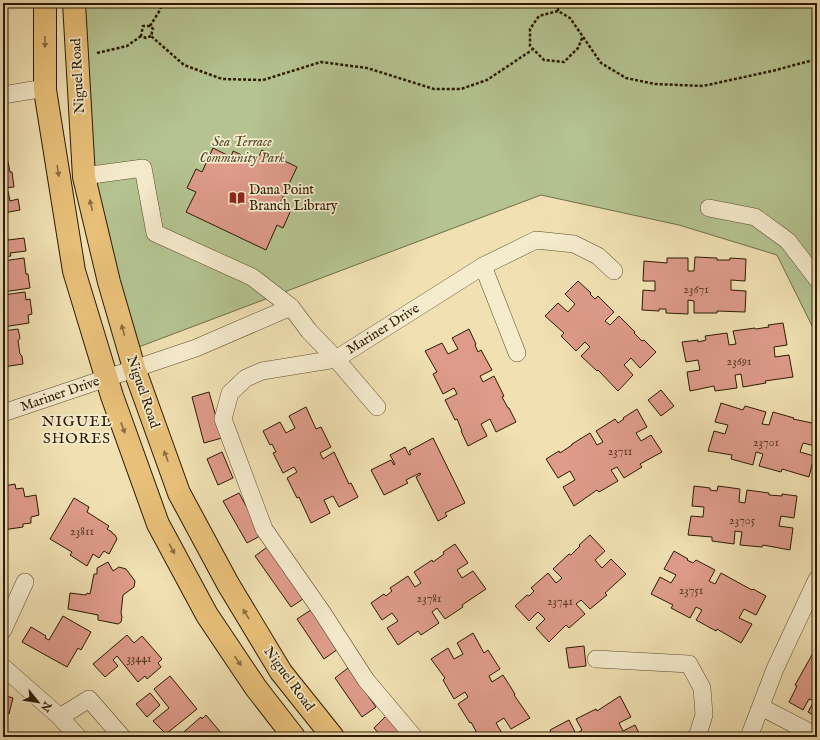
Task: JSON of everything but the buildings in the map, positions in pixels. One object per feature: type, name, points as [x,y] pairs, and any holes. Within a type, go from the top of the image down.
[{"type":"main road","points":[[45,3],[45,88],[74,272],[106,378],[158,524],[208,615],[256,688],[294,737]]},
{"type":"main road","name":"Niguel Road","points":[[74,3],[84,176],[109,282],[134,368],[179,493],[220,570],[281,672],[333,737]]},
{"type":"street","points":[[3,95],[45,88]]},
{"type":"street","points":[[84,176],[143,168],[155,233],[252,277],[291,307]]},
{"type":"street","points":[[709,208],[755,217],[788,241],[817,279]]},
{"type":"street","name":"Mariner Drive","points":[[3,413],[196,348],[291,307],[308,331],[336,359],[483,266],[536,240],[574,244],[598,256],[614,271]]},
{"type":"street","points":[[483,266],[517,354]]},
{"type":"street","points":[[377,407],[336,359],[262,371],[246,378],[230,393],[223,420],[264,529],[322,612],[366,680],[414,737]]},
{"type":"street","points":[[749,737],[775,669],[817,579]]},
{"type":"street","points":[[3,630],[25,582]]},
{"type":"street","points":[[596,659],[689,664],[702,688],[704,715],[697,737]]},
{"type":"street","points":[[3,667],[60,717],[78,737]]},
{"type":"street","points":[[60,717],[89,699],[122,737]]},
{"type":"street","points":[[761,707],[817,736]]},
{"type":"path","points":[[150,26],[160,10],[162,3]]},
{"type":"path","points":[[558,3],[558,11]]},
{"type":"path","points":[[583,36],[578,48],[564,62],[544,60],[532,50],[530,46],[530,28],[539,16],[558,11],[570,18],[583,36],[601,63],[626,78],[655,84],[703,86],[772,71],[817,59]]},
{"type":"path","points":[[96,47],[97,54],[127,46],[141,36],[143,26],[150,26]]},
{"type":"path","points":[[150,26],[153,29],[151,36]]},
{"type":"path","points":[[141,36],[146,38],[151,36]]},
{"type":"path","points":[[151,36],[184,65],[222,79],[263,80],[321,62],[366,68],[434,89],[461,89],[487,80],[532,50]]},
{"type":"green space","name":"Sea Terrace Community Park","points":[[85,3],[817,3],[817,336],[777,255],[679,225],[541,195],[136,348],[98,213],[87,64]]},
{"type":"place","name":"Dana Point Branch Library","points":[[237,198]]},
{"type":"district","name":"NIGUEL SHORES","points":[[77,430]]}]
